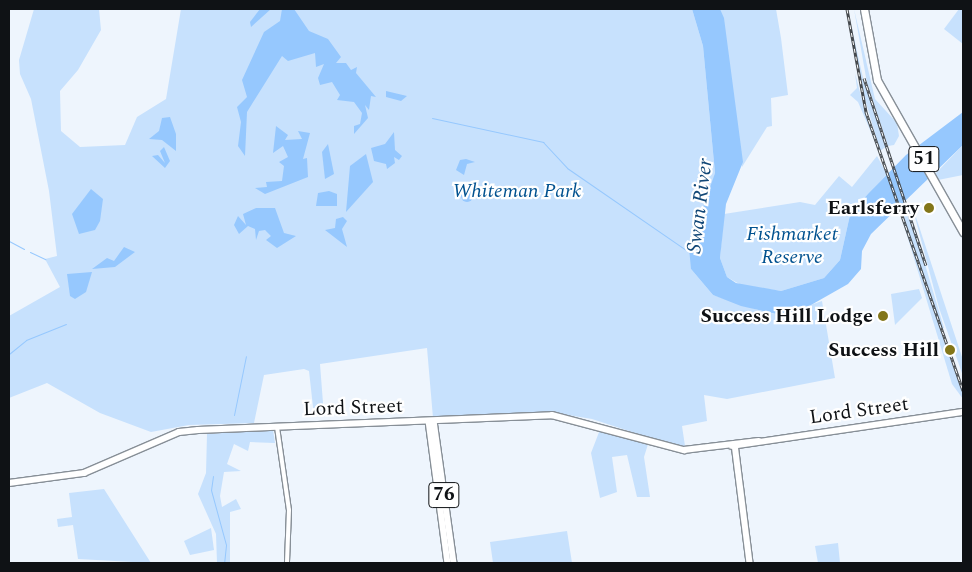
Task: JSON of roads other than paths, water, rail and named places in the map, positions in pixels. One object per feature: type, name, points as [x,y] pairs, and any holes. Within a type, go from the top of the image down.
[{"type":"highway","name":"51","points":[[866,9],[884,94]]},
{"type":"highway","name":"51","points":[[866,9],[867,34],[874,69],[884,94],[903,121],[963,232]]},
{"type":"highway","points":[[867,34],[869,17]]},
{"type":"highway","name":"51","points":[[958,221],[963,228]]},
{"type":"main road","name":"Lord Street","points":[[9,483],[84,473],[182,432],[552,415],[674,448],[702,448],[963,413]]},
{"type":"main road","name":"76","points":[[432,421],[448,563]]},
{"type":"main road","name":"76","points":[[432,421],[454,563]]},
{"type":"main road","points":[[735,444],[750,563]]},
{"type":"street","points":[[277,427],[289,510],[287,563]]},
{"type":"water","points":[[260,9],[271,9],[251,27],[250,22]]},
{"type":"water","points":[[282,9],[294,9],[309,31],[328,39],[341,57],[336,63],[346,63],[351,70],[357,67],[356,73],[376,97],[371,96],[369,110],[365,105],[368,118],[354,134],[354,126],[360,124],[362,113],[354,102],[337,100],[340,95],[332,82],[320,85],[318,78],[324,64],[316,67],[315,53],[288,61],[282,56],[247,112],[245,156],[238,146],[241,122],[237,107],[247,97],[242,80],[264,32],[280,21]]},
{"type":"water","name":"Swan River","points":[[692,9],[720,9],[724,18],[743,162],[726,204],[720,258],[727,277],[736,283],[781,291],[824,278],[840,260],[850,215],[906,155],[963,112],[963,145],[871,234],[862,251],[861,269],[848,284],[804,309],[781,315],[741,306],[713,295],[691,269],[689,248],[715,173],[703,46]]},
{"type":"water","points":[[386,91],[407,96],[401,101],[386,97]]},
{"type":"water","points":[[170,117],[176,134],[176,151],[162,140],[149,139],[159,131],[162,118]]},
{"type":"water","points":[[276,126],[288,135],[285,140],[302,139],[298,131],[310,133],[303,159],[307,158],[308,177],[265,194],[255,188],[267,187],[266,182],[282,181],[284,166],[279,162],[288,157],[283,146],[273,153]]},
{"type":"water","points":[[394,132],[395,150],[402,156],[399,160],[394,157],[395,163],[387,169],[386,164],[374,161],[371,148],[385,144]]},
{"type":"water","points":[[328,144],[334,174],[325,179],[322,152]]},
{"type":"water","points":[[164,147],[170,161],[165,168],[152,156],[158,155],[165,163],[160,151]]},
{"type":"water","points":[[366,154],[373,182],[346,212],[350,166]]},
{"type":"water","points":[[466,159],[475,162],[467,164],[464,175],[456,170],[460,160]]},
{"type":"water","points":[[91,189],[103,199],[100,221],[95,230],[79,234],[72,214]]},
{"type":"water","points":[[467,190],[473,196],[467,202],[461,196]]},
{"type":"water","points":[[329,191],[337,194],[337,206],[316,206],[318,193]]},
{"type":"water","points":[[256,208],[275,208],[284,233],[296,236],[277,248],[266,240],[271,236],[265,230],[259,231],[256,240],[255,229],[248,226],[239,234],[234,225],[238,216],[246,225],[243,214]]},
{"type":"water","points":[[343,217],[347,221],[342,229],[347,247],[325,230],[335,228],[336,219]]},
{"type":"water","points":[[124,247],[135,252],[115,267],[92,269],[107,258],[114,261]]},
{"type":"water","points":[[92,272],[86,292],[75,299],[70,296],[67,274]]},
{"type":"waterway","points":[[432,118],[543,142],[567,168],[690,253]]},
{"type":"waterway","points":[[9,241],[24,249]]},
{"type":"waterway","points":[[30,252],[45,259]]},
{"type":"waterway","points":[[9,354],[26,340],[66,324]]},
{"type":"waterway","points":[[234,415],[246,356]]},
{"type":"waterway","points":[[213,476],[211,490],[226,545],[224,563]]},
{"type":"railway","points":[[847,9],[866,112],[963,391]]},
{"type":"railway","points":[[864,78],[926,265]]},
{"type":"place","name":"Earlsferry","points":[[929,208]]},
{"type":"place","name":"Success Hill Lodge","points":[[883,316]]},
{"type":"place","name":"Success Hill","points":[[950,350]]},
{"type":"park label","name":"Whiteman Park","points":[[517,191]]},
{"type":"park label","name":"Fishmarket Reserve","points":[[792,246]]}]
